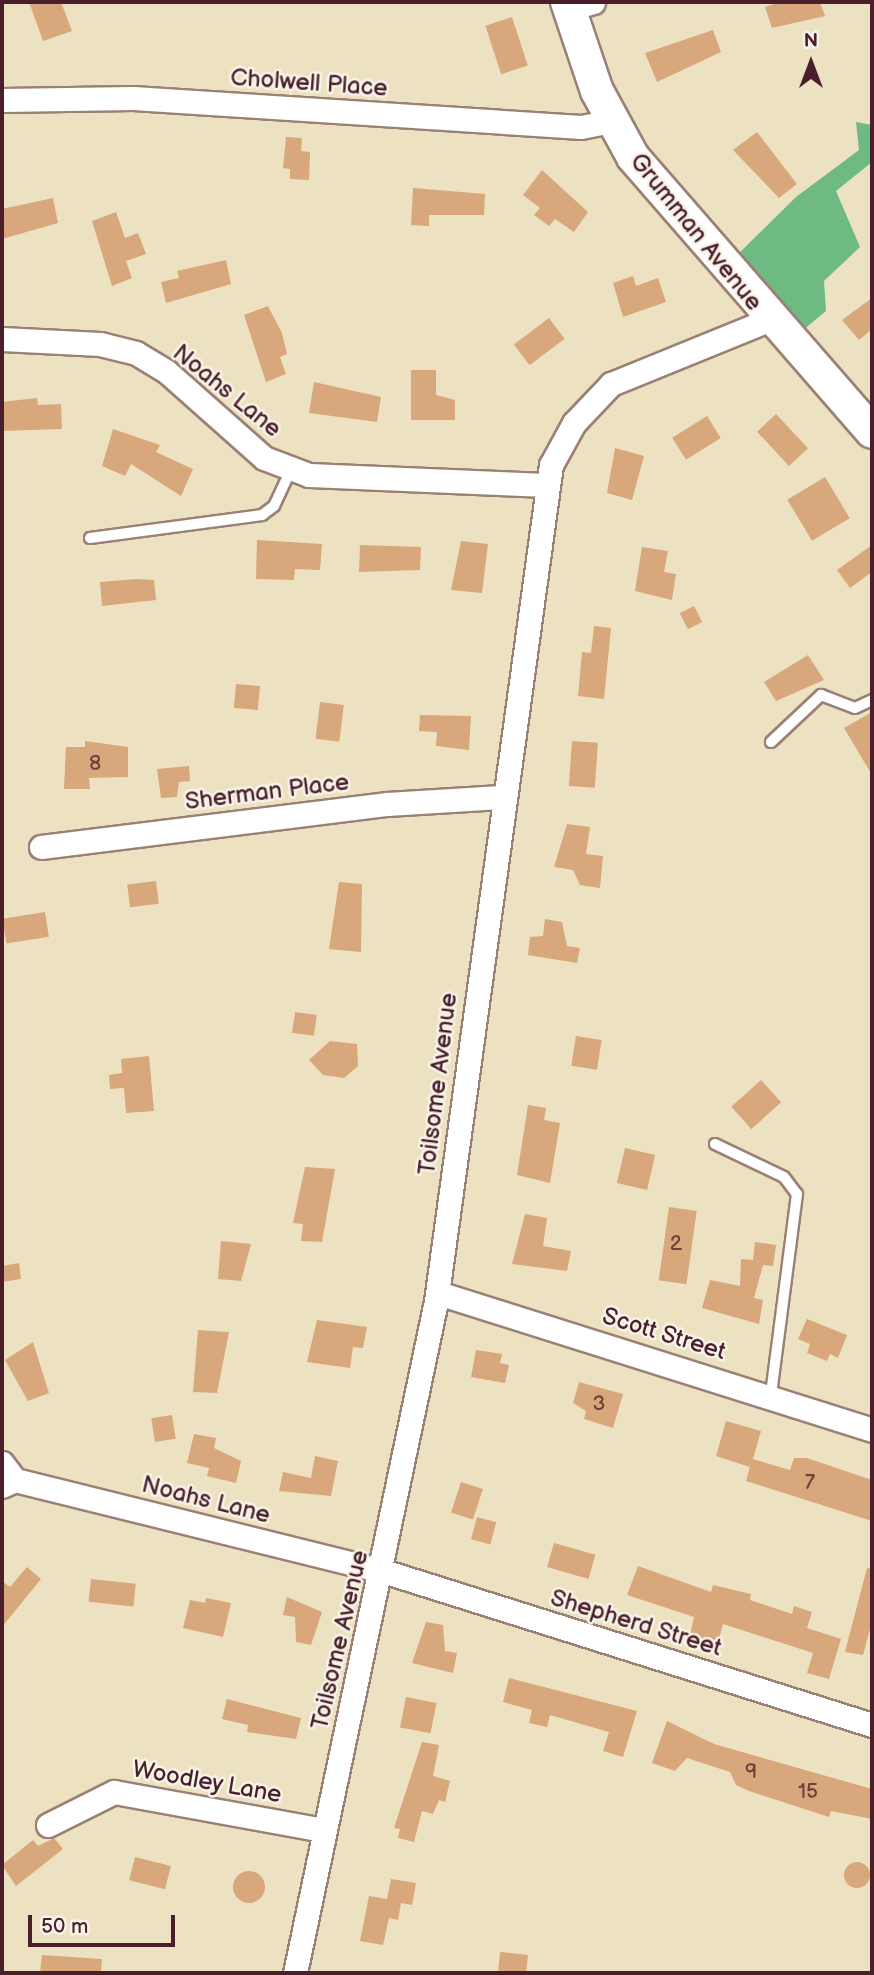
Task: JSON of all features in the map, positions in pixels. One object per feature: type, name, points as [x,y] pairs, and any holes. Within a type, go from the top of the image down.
[{"type":"street","name":"Grumman Avenue","points":[[576,4],[611,121],[641,167],[769,320],[872,432]]},
{"type":"street","name":"Cholwell Place","points":[[2,100],[133,98],[581,127],[611,121]]},
{"type":"street","name":"Toilsome Avenue","points":[[295,1973],[323,1830],[383,1572],[438,1293],[501,797],[546,485],[574,423],[611,384],[769,320]]},
{"type":"street","name":"Noahs Lane","points":[[2,339],[100,344],[136,354],[166,371],[264,458],[291,470],[340,480],[546,485]]},
{"type":"street","name":"Sherman Place","points":[[41,847],[387,803],[501,797]]},
{"type":"street","name":"Scott Street","points":[[438,1293],[771,1395],[872,1430]]},
{"type":"street","name":"Noahs Lane","points":[[6,1476],[383,1572]]},
{"type":"street","name":"Shepherd Street","points":[[383,1572],[872,1725]]},
{"type":"street","name":"Woodley Lane","points":[[48,1825],[114,1792],[323,1830]]},
{"type":"lane","points":[[90,538],[262,515],[274,506],[291,470]]},
{"type":"lane","points":[[771,742],[821,695],[855,708],[872,700]]},
{"type":"lane","points":[[715,1144],[784,1177],[797,1195],[771,1395]]},
{"type":"green space","points":[[856,122],[872,125],[872,162],[836,191],[860,247],[824,281],[826,311],[790,341],[732,260],[796,197],[859,150]]},
{"type":"building","points":[[29,2],[61,2],[72,31],[43,41]]},
{"type":"building","points":[[780,2],[820,2],[825,16],[772,28],[765,7]]},
{"type":"building","points":[[512,17],[528,66],[501,74],[485,26]]},
{"type":"building","points":[[713,30],[721,52],[657,82],[645,53]]},
{"type":"building","points":[[757,132],[797,184],[779,198],[733,150]]},
{"type":"building","points":[[286,137],[302,138],[301,151],[310,152],[309,180],[290,179],[290,169],[283,168]]},
{"type":"building","points":[[542,170],[588,212],[574,232],[555,219],[549,226],[534,215],[540,208],[523,195]]},
{"type":"building","points":[[413,188],[485,194],[484,215],[429,215],[429,226],[411,225]]},
{"type":"building","points":[[53,198],[58,223],[2,239],[2,209]]},
{"type":"building","points":[[116,212],[125,238],[138,233],[146,254],[126,261],[132,278],[112,286],[92,221]]},
{"type":"building","points":[[226,260],[231,284],[166,303],[161,282],[179,278],[177,271]]},
{"type":"building","points":[[633,276],[636,286],[658,278],[666,302],[623,317],[613,283]]},
{"type":"building","points":[[872,298],[872,329],[859,340],[842,320]]},
{"type":"building","points":[[268,306],[282,333],[287,354],[280,357],[286,374],[266,382],[244,315]]},
{"type":"building","points":[[549,318],[565,339],[530,365],[514,344]]},
{"type":"building","points":[[411,370],[436,370],[436,395],[455,400],[455,420],[411,420]]},
{"type":"building","points":[[314,382],[381,397],[377,422],[309,413]]},
{"type":"building","points":[[37,398],[38,405],[61,404],[62,429],[2,431],[2,402]]},
{"type":"building","points":[[776,414],[808,448],[789,466],[757,432]]},
{"type":"building","points":[[707,416],[721,438],[686,460],[672,438]]},
{"type":"building","points":[[113,429],[160,445],[156,452],[193,469],[181,496],[131,464],[125,476],[102,466]]},
{"type":"building","points":[[615,448],[644,456],[632,500],[607,493]]},
{"type":"building","points":[[825,477],[850,518],[812,541],[787,500]]},
{"type":"building","points":[[257,540],[322,544],[320,570],[295,569],[294,580],[256,579]]},
{"type":"building","points":[[461,541],[488,544],[482,593],[451,590]]},
{"type":"building","points":[[360,545],[421,547],[420,570],[359,572]]},
{"type":"building","points":[[872,545],[872,572],[850,588],[837,570]]},
{"type":"building","points":[[642,547],[668,551],[664,572],[676,574],[672,600],[635,591]]},
{"type":"building","points":[[154,580],[156,600],[102,606],[100,582]]},
{"type":"building","points":[[694,606],[702,622],[688,629],[680,613]]},
{"type":"building","points":[[594,626],[611,628],[604,699],[578,696],[582,652],[591,653]]},
{"type":"building","points":[[808,655],[824,680],[776,701],[764,682]]},
{"type":"building","points":[[236,684],[260,686],[258,710],[234,708]]},
{"type":"building","points":[[320,702],[344,705],[339,742],[315,739]]},
{"type":"building","points":[[872,712],[872,775],[844,728]]},
{"type":"building","points":[[420,715],[471,716],[469,750],[436,746],[437,732],[419,731]]},
{"type":"building","points":[[85,741],[128,747],[128,777],[89,778],[90,789],[64,789],[66,747],[85,747]]},
{"type":"building","points":[[572,741],[598,743],[595,788],[569,786]]},
{"type":"building","points":[[189,766],[190,781],[179,782],[177,797],[161,798],[157,769]]},
{"type":"building","points":[[567,824],[590,827],[586,854],[603,856],[600,888],[580,885],[573,870],[554,867]]},
{"type":"building","points":[[156,881],[159,904],[130,907],[127,885]]},
{"type":"building","points":[[339,882],[362,884],[361,952],[329,949]]},
{"type":"building","points":[[45,912],[49,937],[6,943],[3,919]]},
{"type":"building","points":[[545,919],[562,922],[567,946],[580,948],[577,963],[528,955],[530,937],[543,936]]},
{"type":"building","points":[[295,1012],[317,1015],[314,1036],[292,1033]]},
{"type":"building","points":[[576,1036],[602,1040],[597,1070],[571,1066]]},
{"type":"building","points":[[330,1041],[357,1044],[358,1066],[344,1078],[323,1075],[309,1060]]},
{"type":"building","points":[[149,1056],[154,1111],[126,1113],[124,1088],[110,1089],[109,1075],[122,1073],[121,1059]]},
{"type":"building","points":[[761,1080],[781,1102],[751,1129],[731,1107]]},
{"type":"building","points":[[528,1105],[546,1108],[544,1120],[560,1123],[550,1183],[517,1175]]},
{"type":"building","points":[[625,1148],[655,1155],[647,1190],[617,1183]]},
{"type":"building","points":[[305,1167],[335,1169],[322,1242],[301,1241],[303,1224],[293,1223]]},
{"type":"building","points":[[669,1207],[697,1211],[686,1284],[659,1280]]},
{"type":"building","points":[[525,1214],[547,1218],[543,1246],[571,1251],[567,1271],[512,1264]]},
{"type":"building","points":[[221,1241],[251,1244],[241,1281],[218,1279]]},
{"type":"building","points":[[755,1242],[776,1245],[773,1266],[763,1265],[754,1298],[763,1300],[759,1324],[702,1308],[710,1280],[740,1286],[741,1259],[753,1260]]},
{"type":"building","points":[[19,1263],[21,1279],[2,1282],[2,1266]]},
{"type":"building","points":[[807,1319],[847,1335],[838,1358],[830,1354],[827,1361],[807,1353],[810,1344],[798,1339]]},
{"type":"building","points":[[317,1320],[367,1327],[363,1348],[353,1347],[350,1368],[307,1362]]},
{"type":"building","points":[[198,1330],[229,1332],[217,1393],[193,1392]]},
{"type":"building","points":[[33,1342],[49,1393],[28,1401],[5,1360]]},
{"type":"building","points":[[476,1350],[502,1354],[500,1363],[509,1365],[505,1383],[471,1377]]},
{"type":"building","points":[[579,1382],[623,1394],[613,1428],[584,1419],[586,1411],[573,1403]]},
{"type":"building","points":[[172,1415],[176,1439],[155,1442],[151,1418]]},
{"type":"building","points":[[726,1421],[761,1431],[753,1459],[790,1470],[794,1458],[807,1458],[872,1480],[872,1521],[746,1481],[750,1467],[716,1456]]},
{"type":"building","points":[[194,1434],[216,1438],[214,1448],[241,1461],[236,1483],[207,1476],[209,1468],[187,1463]]},
{"type":"building","points":[[315,1456],[338,1461],[331,1496],[279,1491],[283,1472],[311,1478]]},
{"type":"building","points":[[461,1482],[483,1489],[473,1520],[451,1512]]},
{"type":"building","points":[[477,1517],[496,1522],[490,1544],[471,1539]]},
{"type":"building","points":[[554,1543],[595,1555],[588,1579],[547,1567]]},
{"type":"building","points":[[638,1566],[711,1592],[713,1585],[751,1594],[750,1600],[792,1614],[794,1606],[812,1612],[807,1628],[841,1639],[829,1679],[807,1673],[813,1653],[723,1624],[718,1643],[690,1635],[694,1617],[627,1595]]},
{"type":"building","points":[[27,1567],[41,1579],[2,1627],[2,1581],[10,1587]]},
{"type":"building","points":[[867,1568],[872,1569],[872,1622],[863,1655],[845,1652]]},
{"type":"building","points":[[91,1579],[136,1584],[133,1607],[89,1602]]},
{"type":"building","points":[[287,1597],[322,1612],[311,1645],[296,1642],[295,1617],[283,1615]]},
{"type":"building","points":[[206,1598],[231,1603],[223,1637],[183,1628],[190,1600],[205,1603]]},
{"type":"building","points":[[426,1622],[443,1625],[445,1651],[457,1653],[453,1673],[412,1663]]},
{"type":"building","points":[[509,1678],[637,1711],[623,1757],[603,1751],[609,1732],[550,1715],[547,1727],[529,1723],[532,1710],[503,1702]]},
{"type":"building","points":[[406,1697],[436,1703],[431,1733],[400,1727]]},
{"type":"building","points":[[227,1699],[301,1718],[296,1739],[247,1732],[248,1725],[222,1719]]},
{"type":"building","points":[[667,1721],[714,1744],[872,1789],[872,1819],[831,1811],[829,1817],[749,1791],[736,1785],[730,1772],[687,1758],[675,1771],[652,1763]]},
{"type":"building","points":[[422,1742],[439,1745],[433,1776],[450,1781],[445,1802],[439,1800],[433,1814],[422,1811],[414,1842],[398,1838],[400,1829],[394,1828]]},
{"type":"building","points":[[54,1838],[63,1849],[16,1886],[2,1865],[33,1840],[38,1846]]},
{"type":"building","points":[[135,1857],[171,1866],[165,1889],[129,1880]]},
{"type":"building","points":[[857,1862],[866,1866],[870,1875],[866,1884],[857,1888],[848,1884],[844,1875],[848,1866]]},
{"type":"building","points":[[249,1871],[260,1876],[265,1887],[260,1898],[249,1903],[238,1898],[233,1887],[238,1876]]},
{"type":"building","points":[[391,1879],[416,1883],[412,1905],[401,1903],[398,1920],[389,1918],[383,1945],[360,1941],[369,1896],[387,1899]]},
{"type":"building","points":[[500,1952],[528,1955],[526,1973],[498,1973]]},
{"type":"building","points":[[42,1955],[102,1959],[101,1973],[40,1973]]}]
